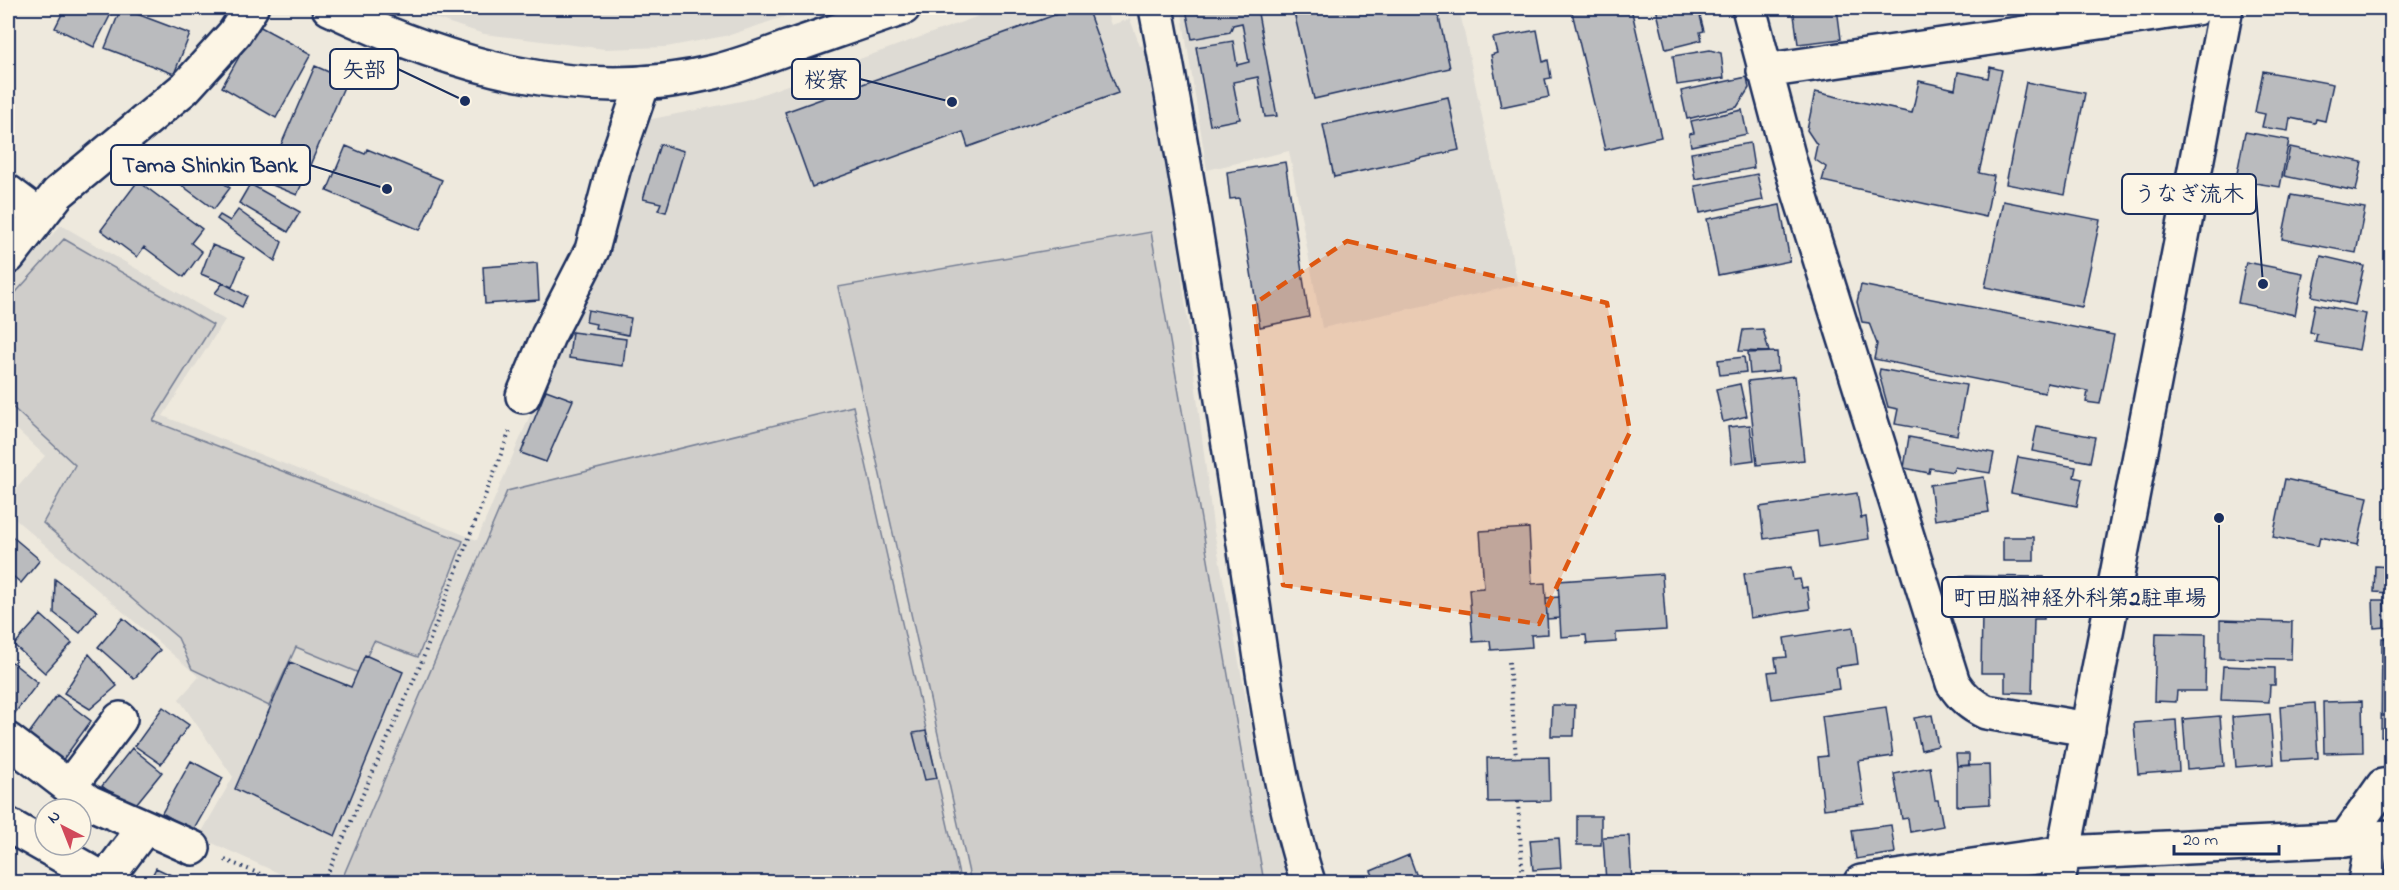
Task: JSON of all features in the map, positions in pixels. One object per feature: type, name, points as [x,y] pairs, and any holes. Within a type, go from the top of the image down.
[{"type":"street","points":[[8,258],[57,193],[185,88],[234,34],[251,8]]},
{"type":"street","points":[[329,8],[428,50],[501,72],[558,81],[643,83],[681,79],[737,66],[903,8]]},
{"type":"street","points":[[1156,8],[1186,166],[1275,744],[1301,861],[1308,882]]},
{"type":"street","points":[[1749,8],[1764,71],[1794,175],[1953,682],[1966,700],[1986,712],[2088,729]]},
{"type":"street","points":[[1764,71],[2196,8]]},
{"type":"street","points":[[2061,868],[2226,8]]},
{"type":"street","points":[[523,396],[548,336],[592,250],[614,167],[643,83]]},
{"type":"street","points":[[8,192],[40,216]]},
{"type":"street","points":[[69,787],[120,719]]},
{"type":"street","points":[[8,740],[89,802],[193,848]]},
{"type":"street","points":[[2365,882],[2370,838],[2383,786],[2391,786]]},
{"type":"street","points":[[8,825],[105,880],[145,827]]},
{"type":"street","points":[[1861,882],[2061,868],[2370,838]]},
{"type":"path","points":[[324,882],[420,666],[523,396]]},
{"type":"path","points":[[1509,662],[1515,758]]},
{"type":"path","points":[[1518,802],[1523,882]]},
{"type":"path","points":[[193,848],[280,882]]},
{"type":"highlighted area","points":[[1347,241],[1607,303],[1630,432],[1539,624],[1283,585],[1254,304]]},
{"type":"shaded area","points":[[410,8],[810,8],[730,35],[666,47],[605,49],[484,34]]},
{"type":"shaded area","points":[[1001,8],[1105,8],[1111,25],[1130,19],[1140,46],[1153,43],[1213,526],[1257,756],[1301,882],[298,882],[199,837],[233,777],[179,699],[199,677],[8,513],[8,498],[45,456],[8,421],[8,283],[61,225],[225,320],[163,416],[477,540],[565,333],[609,246],[647,120],[746,100]]},
{"type":"shaded area","points":[[1181,8],[1459,8],[1518,285],[1322,328],[1289,151],[1207,170]]},
{"type":"shaded area","points":[[1151,232],[1264,882],[971,882],[838,287]]},
{"type":"shaded area","points":[[64,239],[213,325],[153,421],[463,541],[418,657],[374,641],[359,673],[296,647],[269,706],[192,669],[178,638],[43,523],[75,465],[8,403],[8,301]]},
{"type":"shaded area","points":[[853,406],[959,875],[955,882],[345,882],[342,879],[507,491]]},
{"type":"building","points":[[65,8],[114,8],[94,47],[55,28]]},
{"type":"building","points":[[121,8],[190,34],[174,74],[105,48]]},
{"type":"building","points":[[1074,8],[1087,8],[1118,93],[968,147],[963,132],[812,187],[785,112]]},
{"type":"building","points":[[1257,8],[1277,116],[1265,117],[1258,77],[1233,82],[1240,119],[1210,125],[1196,47],[1233,41],[1237,65],[1249,62],[1242,23],[1233,25],[1230,32],[1192,39],[1186,9]]},
{"type":"building","points":[[1293,8],[1437,8],[1450,68],[1314,99]]},
{"type":"building","points":[[1571,8],[1631,8],[1661,137],[1605,150]]},
{"type":"building","points":[[1656,8],[1698,8],[1704,31],[1700,32],[1702,40],[1666,49]]},
{"type":"building","points":[[1793,8],[1837,8],[1841,39],[1798,44]]},
{"type":"building","points":[[257,25],[311,54],[276,118],[222,87]]},
{"type":"building","points":[[1537,30],[1543,62],[1548,60],[1551,78],[1545,79],[1549,97],[1501,107],[1491,55],[1497,53],[1493,38]]},
{"type":"building","points":[[1710,50],[1721,53],[1724,78],[1677,85],[1673,56]]},
{"type":"building","points":[[315,66],[347,80],[297,195],[265,182]]},
{"type":"building","points":[[1990,67],[2002,70],[1979,173],[1994,176],[1986,217],[1822,181],[1826,167],[1814,159],[1817,145],[1807,130],[1815,92],[1912,113],[1919,81],[1955,89],[1958,72],[1988,78]]},
{"type":"building","points":[[2263,71],[2333,84],[2325,121],[2316,119],[2315,123],[2290,118],[2288,131],[2262,127],[2265,114],[2255,112]]},
{"type":"building","points":[[1747,77],[1749,88],[1737,107],[1687,119],[1681,91]]},
{"type":"building","points":[[2026,82],[2085,93],[2065,195],[2006,184]]},
{"type":"building","points":[[1448,97],[1459,150],[1334,177],[1323,125]]},
{"type":"building","points":[[1742,110],[1747,134],[1691,146],[1689,134],[1694,133],[1691,121]]},
{"type":"building","points":[[2245,132],[2289,140],[2280,187],[2255,183],[2254,188],[2235,184]]},
{"type":"building","points":[[1750,143],[1754,168],[1695,179],[1691,153]]},
{"type":"building","points":[[660,144],[684,151],[666,212],[658,210],[661,203],[643,199]]},
{"type":"building","points":[[346,146],[365,154],[367,149],[442,180],[420,230],[327,191]]},
{"type":"building","points":[[2290,147],[2362,162],[2356,191],[2284,176]]},
{"type":"building","points":[[187,156],[230,188],[214,209],[165,173],[175,160],[181,164]]},
{"type":"building","points":[[1285,162],[1309,317],[1260,327],[1239,198],[1230,199],[1227,172]]},
{"type":"building","points":[[1757,174],[1763,200],[1700,213],[1695,186]]},
{"type":"building","points":[[138,181],[202,229],[191,243],[202,252],[184,277],[144,247],[137,257],[101,230]]},
{"type":"building","points":[[250,184],[300,212],[288,232],[239,203]]},
{"type":"building","points":[[2291,195],[2365,208],[2356,253],[2282,239]]},
{"type":"building","points":[[2003,201],[2100,220],[2082,307],[1985,287]]},
{"type":"building","points":[[1780,205],[1790,261],[1718,275],[1707,219]]},
{"type":"building","points":[[238,210],[282,242],[275,261],[217,219],[220,215],[230,221]]},
{"type":"building","points":[[212,245],[244,258],[232,287],[201,274]]},
{"type":"building","points":[[2321,256],[2364,266],[2355,305],[2312,296]]},
{"type":"building","points":[[2246,262],[2303,273],[2295,315],[2238,303]]},
{"type":"building","points":[[537,263],[539,300],[485,304],[483,267]]},
{"type":"building","points":[[223,283],[247,296],[242,307],[215,293]]},
{"type":"building","points":[[1861,285],[2114,335],[2100,404],[2086,402],[2088,391],[2047,383],[2045,393],[1874,359],[1877,344],[1869,323],[1862,322],[1857,302]]},
{"type":"building","points":[[2315,304],[2366,314],[2359,350],[2315,342],[2317,334],[2310,332]]},
{"type":"building","points":[[588,310],[631,318],[628,335],[595,328],[596,324],[586,322]]},
{"type":"building","points":[[1763,329],[1769,352],[1739,351],[1743,330]]},
{"type":"building","points":[[572,332],[626,339],[623,366],[569,358]]},
{"type":"building","points":[[1777,352],[1778,371],[1750,374],[1748,353]]},
{"type":"building","points":[[1744,357],[1746,372],[1720,375],[1718,360]]},
{"type":"building","points":[[1880,369],[1966,385],[1957,435],[1895,424],[1898,409],[1888,407],[1879,374]]},
{"type":"building","points":[[1795,376],[1804,460],[1757,465],[1748,381]]},
{"type":"building","points":[[1740,384],[1747,416],[1723,422],[1716,389]]},
{"type":"building","points":[[546,390],[573,400],[546,462],[521,453]]},
{"type":"building","points":[[1750,425],[1754,460],[1732,463],[1728,427]]},
{"type":"building","points":[[2037,426],[2095,437],[2090,462],[2032,451]]},
{"type":"building","points":[[1909,437],[1994,453],[1990,473],[1954,467],[1953,472],[1930,468],[1929,473],[1904,468]]},
{"type":"building","points":[[2018,457],[2076,467],[2074,477],[2082,479],[2077,506],[2011,493]]},
{"type":"building","points":[[1984,477],[1989,512],[1935,520],[1930,485]]},
{"type":"building","points":[[2285,479],[2368,497],[2358,545],[2320,537],[2318,546],[2273,537]]},
{"type":"building","points":[[1857,493],[1861,518],[1866,517],[1869,539],[1819,547],[1817,531],[1764,539],[1760,507]]},
{"type":"building","points":[[1529,528],[1532,584],[1545,583],[1548,634],[1531,635],[1532,647],[1491,650],[1490,641],[1473,642],[1469,589],[1484,588],[1480,531]]},
{"type":"building","points":[[8,533],[40,560],[21,583],[8,572]]},
{"type":"building","points":[[2003,537],[2034,537],[2034,561],[2003,561]]},
{"type":"building","points":[[2375,566],[2391,567],[2390,593],[2374,592]]},
{"type":"building","points":[[1791,567],[1793,580],[1800,579],[1802,588],[1807,587],[1810,609],[1750,618],[1744,574]]},
{"type":"building","points":[[1662,574],[1666,630],[1616,633],[1616,642],[1587,644],[1586,635],[1561,637],[1558,581]]},
{"type":"building","points":[[1960,576],[2044,577],[2044,619],[2034,619],[2032,693],[2005,692],[2005,673],[1981,673],[1982,612],[1959,612]]},
{"type":"building","points":[[55,579],[97,611],[80,633],[54,613]]},
{"type":"building","points":[[1559,597],[1560,618],[1547,619],[1546,598]]},
{"type":"building","points":[[2373,600],[2384,600],[2385,627],[2374,628]]},
{"type":"building","points":[[41,615],[72,643],[45,673],[14,645]]},
{"type":"building","points":[[123,618],[160,650],[134,679],[98,647]]},
{"type":"building","points":[[2220,620],[2292,622],[2291,659],[2220,658]]},
{"type":"building","points":[[1853,627],[1858,664],[1836,667],[1839,689],[1772,699],[1768,672],[1777,671],[1775,658],[1787,657],[1784,638]]},
{"type":"building","points":[[2156,633],[2206,634],[2205,691],[2177,691],[2176,702],[2154,701]]},
{"type":"building","points":[[2382,638],[2392,638],[2392,737],[2381,737]]},
{"type":"building","points":[[89,654],[117,686],[90,709],[64,693]]},
{"type":"building","points":[[365,655],[403,672],[335,836],[235,789],[290,662],[351,687]]},
{"type":"building","points":[[8,659],[38,683],[11,718],[8,715]]},
{"type":"building","points":[[2223,666],[2275,668],[2275,685],[2270,685],[2269,702],[2221,700]]},
{"type":"building","points":[[57,695],[91,721],[62,761],[27,736]]},
{"type":"building","points":[[2362,701],[2363,752],[2324,753],[2323,702]]},
{"type":"building","points":[[2315,703],[2318,758],[2283,760],[2280,706]]},
{"type":"building","points":[[1552,705],[1575,705],[1574,736],[1551,736]]},
{"type":"building","points":[[163,707],[189,725],[161,764],[135,746]]},
{"type":"building","points":[[1886,707],[1893,756],[1858,761],[1864,804],[1824,809],[1818,757],[1827,756],[1822,716]]},
{"type":"building","points":[[2270,714],[2274,764],[2236,767],[2232,717]]},
{"type":"building","points":[[1932,715],[1938,746],[1921,750],[1914,718]]},
{"type":"building","points":[[2220,716],[2224,766],[2187,769],[2183,719]]},
{"type":"building","points":[[2176,720],[2179,771],[2138,774],[2134,723]]},
{"type":"building","points":[[926,731],[937,778],[925,780],[913,733]]},
{"type":"building","points":[[132,748],[162,772],[132,809],[102,786]]},
{"type":"building","points":[[1956,754],[1969,754],[1969,765],[1957,766]]},
{"type":"building","points":[[1549,757],[1550,801],[1488,802],[1487,758]]},
{"type":"building","points":[[191,761],[223,778],[193,831],[162,813]]},
{"type":"building","points":[[1989,765],[1990,804],[1957,806],[1957,766]]},
{"type":"building","points":[[1930,767],[1935,800],[1938,800],[1943,826],[1910,832],[1908,818],[1902,819],[1894,774]]},
{"type":"building","points":[[1577,816],[1601,816],[1601,845],[1577,845]]},
{"type":"building","points":[[1891,825],[1895,853],[1856,859],[1852,830]]},
{"type":"building","points":[[1629,836],[1632,882],[1606,882],[1603,837]]},
{"type":"building","points":[[1559,838],[1561,868],[1533,870],[1530,840]]},
{"type":"building","points":[[1409,855],[1419,882],[1376,882],[1371,871]]},
{"type":"building","points":[[156,868],[186,882],[149,882]]},
{"type":"place","name":"矢部","points":[[465,101]]},
{"type":"place","name":"桜寮","points":[[952,102]]},
{"type":"place","name":"Tama Shinkin Bank","points":[[387,189]]},
{"type":"place","name":"うなぎ流木","points":[[2263,284]]},
{"type":"place","name":"町田脳神経外科第2駐車場","points":[[2219,518]]}]
